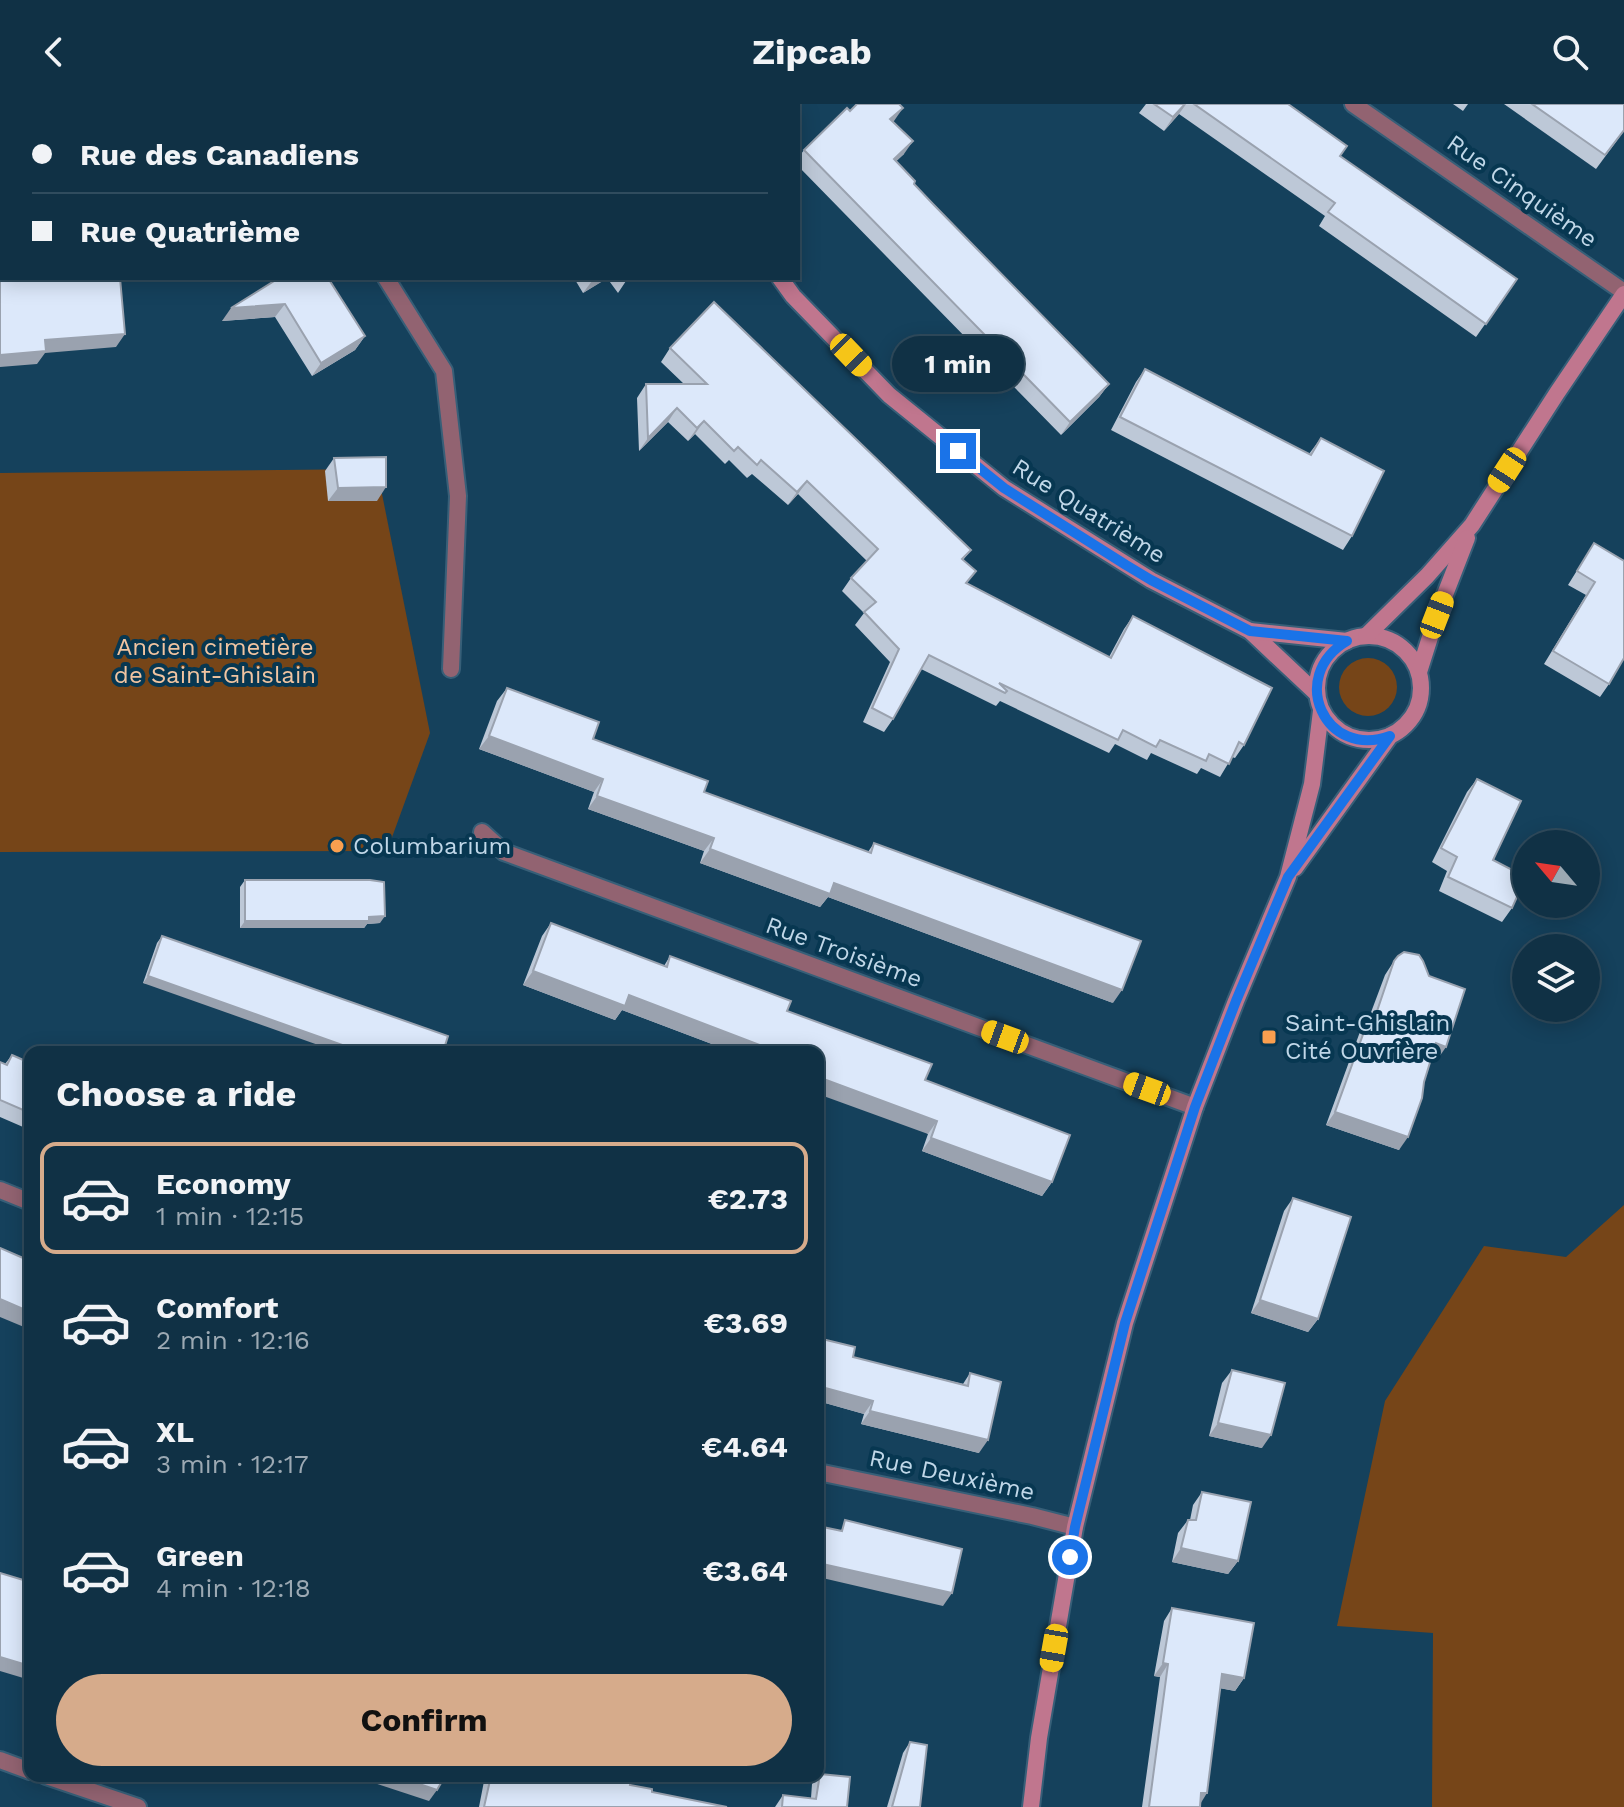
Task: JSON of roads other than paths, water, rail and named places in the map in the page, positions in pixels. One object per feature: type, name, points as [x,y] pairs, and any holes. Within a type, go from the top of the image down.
[{"type":"street","name":"Rue Cinquième","points":[[1353,104],[1624,293]]},
{"type":"street","points":[[387,280],[444,371],[458,496],[451,669]]},
{"type":"street","name":"Rue Quatrième","points":[[781,280],[793,296],[889,395],[1004,488],[1151,580],[1250,631],[1316,693]]},
{"type":"street","points":[[1366,636],[1427,576],[1472,525],[1624,293]]},
{"type":"street","points":[[1419,672],[1472,525]]},
{"type":"street","name":"Rue Quatrième","points":[[1250,631],[1347,641]]},
{"type":"street","points":[[1366,636],[1383,638],[1411,656],[1419,672],[1421,692],[1418,707],[1407,724],[1390,736],[1375,741],[1353,738],[1334,728],[1321,711],[1316,693],[1323,662],[1336,647],[1366,636]]},
{"type":"street","points":[[1031,1807],[1039,1738],[1075,1527],[1125,1323],[1195,1107],[1288,877],[1312,784],[1321,711]]},
{"type":"street","points":[[1288,877],[1390,736]]},
{"type":"street","name":"Rue Troisième","points":[[482,832],[504,852],[1195,1107]]},
{"type":"street","points":[[0,1190],[24,1200]]},
{"type":"street","name":"Rue Deuxième","points":[[824,1473],[1075,1527]]},
{"type":"street","points":[[0,1760],[24,1769]]},
{"type":"street","points":[[64,1782],[138,1807]]},
{"type":"place","name":"Columbarium","points":[[337,846]]},
{"type":"place","name":"Saint-Ghislain Cité Ouvrière","points":[[1269,1037]]},
{"type":"park label","name":"Ancien cimetière de Saint-Ghislain","points":[[215,661]]}]
